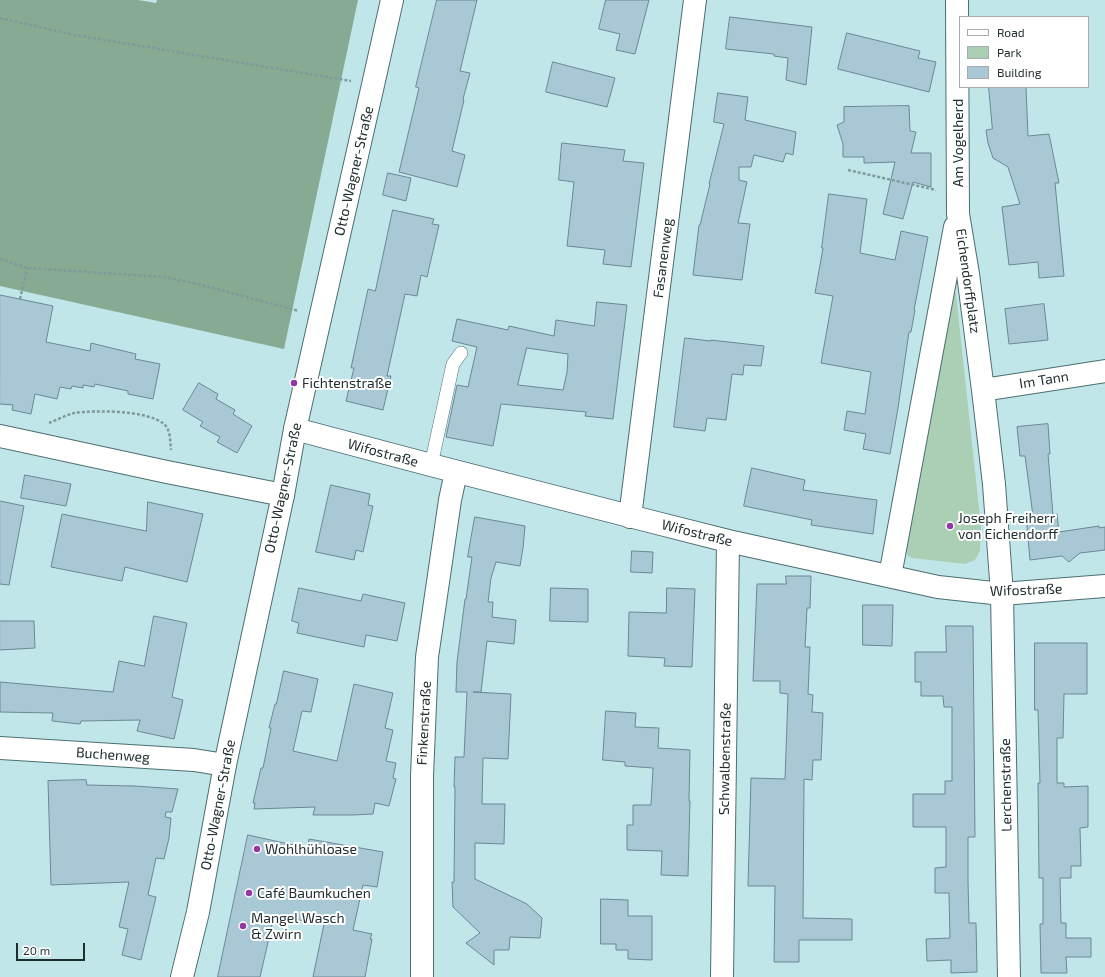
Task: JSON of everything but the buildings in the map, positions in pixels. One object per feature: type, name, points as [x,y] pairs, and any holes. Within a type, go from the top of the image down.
[{"type":"street","name":"Otto-Wagner-Straße","points":[[182,977],[198,912],[225,765],[283,495],[295,429],[392,0]]},
{"type":"street","name":"Fasanenweg","points":[[630,517],[695,0]]},
{"type":"street","name":"Am Vogelherd","points":[[957,0],[958,205]]},
{"type":"street","name":"Eichendorffplatz","points":[[958,205],[994,484],[1002,594]]},
{"type":"street","name":"Eichendorffplatz","points":[[890,576],[958,205]]},
{"type":"street","name":"Im Tann","points":[[983,390],[1105,371]]},
{"type":"street","name":"Wifostraße","points":[[295,429],[630,517],[728,541],[938,587],[1002,594],[1105,586]]},
{"type":"street","points":[[0,436],[166,472],[283,495]]},
{"type":"street","name":"Finkenstraße","points":[[422,977],[422,776],[427,658],[450,500],[456,472]]},
{"type":"street","name":"Schwalbenstraße","points":[[722,977],[728,541]]},
{"type":"street","name":"Lerchenstraße","points":[[1002,594],[1009,977]]},
{"type":"street","name":"Buchenweg","points":[[0,748],[194,760],[225,765]]},
{"type":"lane","points":[[431,465],[453,364],[461,353]]},
{"type":"path","points":[[0,18],[75,35],[374,84]]},
{"type":"path","points":[[848,170],[958,205]]},
{"type":"path","points":[[0,259],[26,268],[163,277],[198,284],[320,317]]},
{"type":"path","points":[[20,299],[26,268]]},
{"type":"path","points":[[40,445],[46,424],[73,414],[96,411],[120,412],[153,418],[165,425],[169,432],[171,450],[166,472]]},
{"type":"green space","points":[[0,0],[138,0],[156,3],[157,0],[358,0],[284,349],[0,286]]},
{"type":"green space","points":[[951,291],[954,291],[956,294],[981,527],[980,551],[975,560],[965,564],[912,558],[907,555],[906,550]]},
{"type":"place","name":"Fichtenstraße","points":[[294,383]]},
{"type":"place","name":"Joseph Freiherr von Eichendorff","points":[[950,526]]},
{"type":"place","name":"Wohlhühloase","points":[[257,849]]},
{"type":"place","name":"Café Baumkuchen","points":[[249,893]]},
{"type":"place","name":"Mangel Wasch & Zwirn","points":[[243,926]]}]
